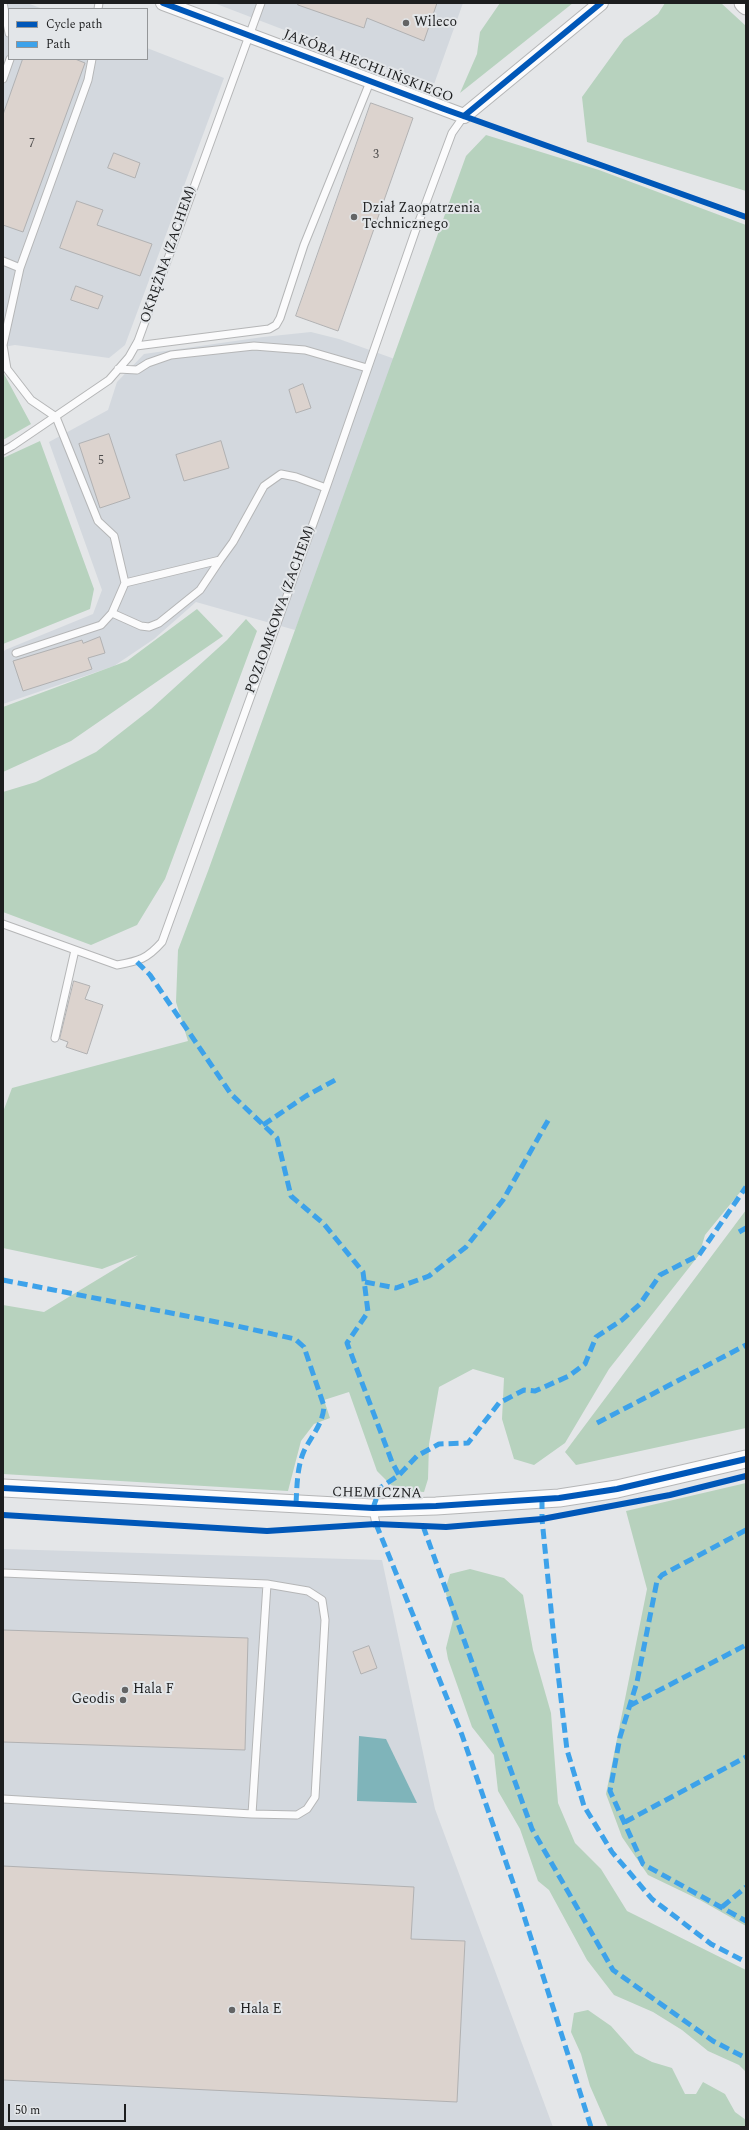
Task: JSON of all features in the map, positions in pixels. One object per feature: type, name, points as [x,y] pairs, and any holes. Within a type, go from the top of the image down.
[{"type":"street","name":"JAKÓBA HECHLIŃSKIEGO","points":[[163,3],[370,82],[464,116]]},
{"type":"street","points":[[464,116],[600,3]]},
{"type":"street","points":[[743,3],[746,6]]},
{"type":"street","name":"CHEMICZNA","points":[[3,1488],[373,1508],[436,1506],[559,1498],[617,1489],[746,1459]]},
{"type":"lane","points":[[3,3],[8,28]]},
{"type":"lane","name":"OKRĘŻNA (ZACHEM)","points":[[3,451],[56,417],[109,380],[129,357],[136,346],[261,3]]},
{"type":"lane","points":[[3,79],[10,60]]},
{"type":"lane","points":[[16,653],[101,625],[112,613],[125,583],[114,536],[98,521],[56,417],[31,400],[7,369],[3,344],[20,268],[88,80],[92,60]]},
{"type":"lane","points":[[136,346],[269,329],[276,325],[280,318],[304,246],[370,82]]},
{"type":"lane","name":"POZIOMKOWA (ZACHEM)","points":[[3,924],[117,965],[137,962],[151,955],[162,942],[452,133],[464,116]]},
{"type":"lane","points":[[3,261],[20,268]]},
{"type":"lane","points":[[118,369],[136,370],[148,363],[171,355],[254,346],[305,350],[367,368]]},
{"type":"lane","points":[[112,613],[141,626],[149,627],[160,623],[200,590],[233,542],[264,486],[281,474],[296,477],[326,488]]},
{"type":"lane","points":[[125,583],[220,560]]},
{"type":"lane","points":[[55,1038],[75,950]]},
{"type":"lane","points":[[373,1508],[376,1524]]},
{"type":"lane","points":[[3,1573],[267,1584],[308,1591],[322,1600],[325,1620],[315,1797],[308,1809],[297,1815],[252,1814],[3,1799]]},
{"type":"lane","points":[[252,1814],[267,1584]]},
{"type":"shaded area","points":[[3,3],[27,3],[40,8],[8,8],[8,60],[148,60],[148,48],[224,78],[125,345],[109,358],[15,345],[3,347]]},
{"type":"shaded area","points":[[214,3],[463,3],[433,87]]},
{"type":"shaded area","points":[[311,332],[339,339],[403,362],[295,630],[196,602],[154,639],[114,666],[3,704],[3,653],[5,650],[93,614],[102,590],[49,442],[108,410],[117,382],[144,354],[263,337]]},
{"type":"shaded area","points":[[3,1549],[382,1560],[435,1809],[553,2127],[3,2127]]},
{"type":"green space","points":[[500,3],[573,3],[460,93],[477,54],[480,32]]},
{"type":"green space","points":[[665,3],[721,3],[746,26],[746,191],[587,142],[582,97],[624,39],[658,14]]},
{"type":"green space","points":[[486,135],[599,170],[746,225],[746,1185],[705,1235],[699,1255],[609,1369],[565,1443],[534,1465],[514,1459],[502,1419],[504,1378],[473,1369],[439,1387],[429,1444],[428,1479],[424,1492],[406,1491],[391,1485],[377,1471],[349,1392],[324,1400],[330,1418],[314,1424],[301,1441],[288,1491],[3,1474],[3,1305],[44,1312],[138,1255],[102,1269],[3,1248],[3,1112],[12,1088],[188,1041],[176,1002],[178,950],[208,871],[466,156]]},
{"type":"green space","points":[[3,372],[31,424],[3,440]]},
{"type":"green space","points":[[40,441],[94,589],[90,609],[3,644],[3,458]]},
{"type":"green space","points":[[197,609],[223,636],[71,741],[3,772],[3,707],[127,661]]},
{"type":"green space","points":[[246,619],[257,631],[165,879],[137,925],[91,945],[3,912],[3,792],[36,782],[96,752],[151,709],[227,640]]},
{"type":"green space","points":[[746,1210],[746,1428],[576,1465],[565,1452]]},
{"type":"green space","points":[[746,1483],[746,1926],[700,1900],[648,1875],[622,1837],[606,1794],[647,1589],[626,1511]]},
{"type":"green space","points":[[470,1569],[504,1578],[523,1595],[533,1650],[551,1713],[558,1803],[575,1843],[601,1869],[627,1911],[746,1970],[746,2072],[739,2065],[708,2051],[682,2030],[653,2012],[614,1995],[587,1960],[549,1890],[538,1881],[520,1829],[498,1791],[494,1755],[472,1727],[448,1659],[446,1648],[453,1620],[445,1590],[450,1574]]},
{"type":"green space","points":[[588,2010],[611,2026],[635,2053],[652,2062],[672,2068],[685,2094],[696,2094],[703,2082],[725,2094],[735,2112],[746,2120],[746,2127],[608,2127],[590,2086],[581,2054],[571,2032],[574,2013]]},
{"type":"water","points":[[359,1736],[386,1739],[417,1803],[357,1801]]},
{"type":"building","name":"Wileco","points":[[299,3],[437,3],[424,41],[367,18],[364,28],[298,5]]},
{"type":"building","points":[[23,60],[78,60],[85,63],[23,232],[3,225],[3,115]]},
{"type":"building","name":"Dział Zaopatrzenia Technicznego","points":[[371,103],[413,118],[338,331],[296,316]]},
{"type":"building","points":[[114,153],[140,163],[135,178],[108,168]]},
{"type":"building","points":[[77,201],[103,210],[97,225],[152,244],[140,276],[60,248]]},
{"type":"building","points":[[76,286],[103,296],[98,309],[71,300]]},
{"type":"building","points":[[303,384],[311,408],[296,413],[289,390]]},
{"type":"building","points":[[109,434],[130,498],[100,508],[79,444]]},
{"type":"building","points":[[221,441],[229,468],[184,481],[176,455]]},
{"type":"building","points":[[100,637],[105,653],[88,658],[92,669],[23,691],[13,661],[82,640],[83,643]]},
{"type":"building","points":[[74,981],[90,986],[85,999],[103,1005],[87,1054],[66,1047],[68,1042],[60,1039]]},
{"type":"building","name":"Hala F","points":[[3,1630],[248,1638],[245,1750],[3,1742]]},
{"type":"building","points":[[369,1646],[377,1668],[361,1674],[353,1652]]},
{"type":"building","name":"Hala E","points":[[3,1866],[414,1887],[411,1939],[465,1941],[457,2102],[3,2080]]},
{"type":"marked path","points":[[137,962],[150,975],[231,1094],[277,1138],[291,1196],[324,1224],[363,1272],[368,1312],[347,1343],[392,1462],[399,1475]]},
{"type":"marked path","points":[[263,1125],[306,1096],[337,1079]]},
{"type":"marked path","points":[[365,1282],[396,1288],[429,1276],[466,1247],[503,1200],[550,1117]]},
{"type":"marked path","points":[[373,1508],[380,1488],[399,1475],[417,1456],[439,1444],[468,1443],[499,1403],[524,1390],[535,1391],[569,1376],[585,1364],[596,1337],[622,1320],[640,1304],[660,1275],[699,1255],[746,1187]]},
{"type":"marked path","points":[[739,1232],[746,1228]]},
{"type":"marked path","points":[[3,1280],[237,1326],[295,1339],[304,1347],[324,1406],[322,1418],[302,1457],[298,1477],[296,1504]]},
{"type":"marked path","points":[[597,1423],[746,1345]]},
{"type":"marked path","points":[[542,1499],[542,1519],[567,1750],[584,1806],[612,1852],[652,1899],[711,1944],[746,1962]]},
{"type":"marked path","points":[[376,1524],[462,1735],[517,1894],[591,2127]]},
{"type":"marked path","points":[[423,1526],[532,1829],[613,1970],[713,2041],[746,2058]]},
{"type":"marked path","points":[[746,1530],[662,1575],[657,1581],[637,1682],[620,1737],[610,1791],[643,1864],[746,1921]]},
{"type":"marked path","points":[[629,1706],[746,1645]]},
{"type":"marked path","points":[[625,1822],[746,1757]]},
{"type":"marked path","points":[[722,1907],[746,1887]]},
{"type":"cycle path","points":[[163,3],[444,109],[746,217]]},
{"type":"cycle path","points":[[464,116],[601,3]]},
{"type":"cycle path","points":[[3,1488],[373,1508],[436,1506],[559,1498],[617,1489],[746,1459]]},
{"type":"cycle path","points":[[3,1515],[267,1531],[376,1524],[446,1527],[542,1519],[670,1495],[746,1476]]},
{"type":"place","name":"Wileco","points":[[406,23]]},
{"type":"place","name":"Dział Zaopatrzenia Technicznego","points":[[354,217]]},
{"type":"place","name":"Hala F","points":[[125,1690]]},
{"type":"place","name":"Geodis","points":[[123,1700]]},
{"type":"place","name":"Hala E","points":[[232,2010]]}]
